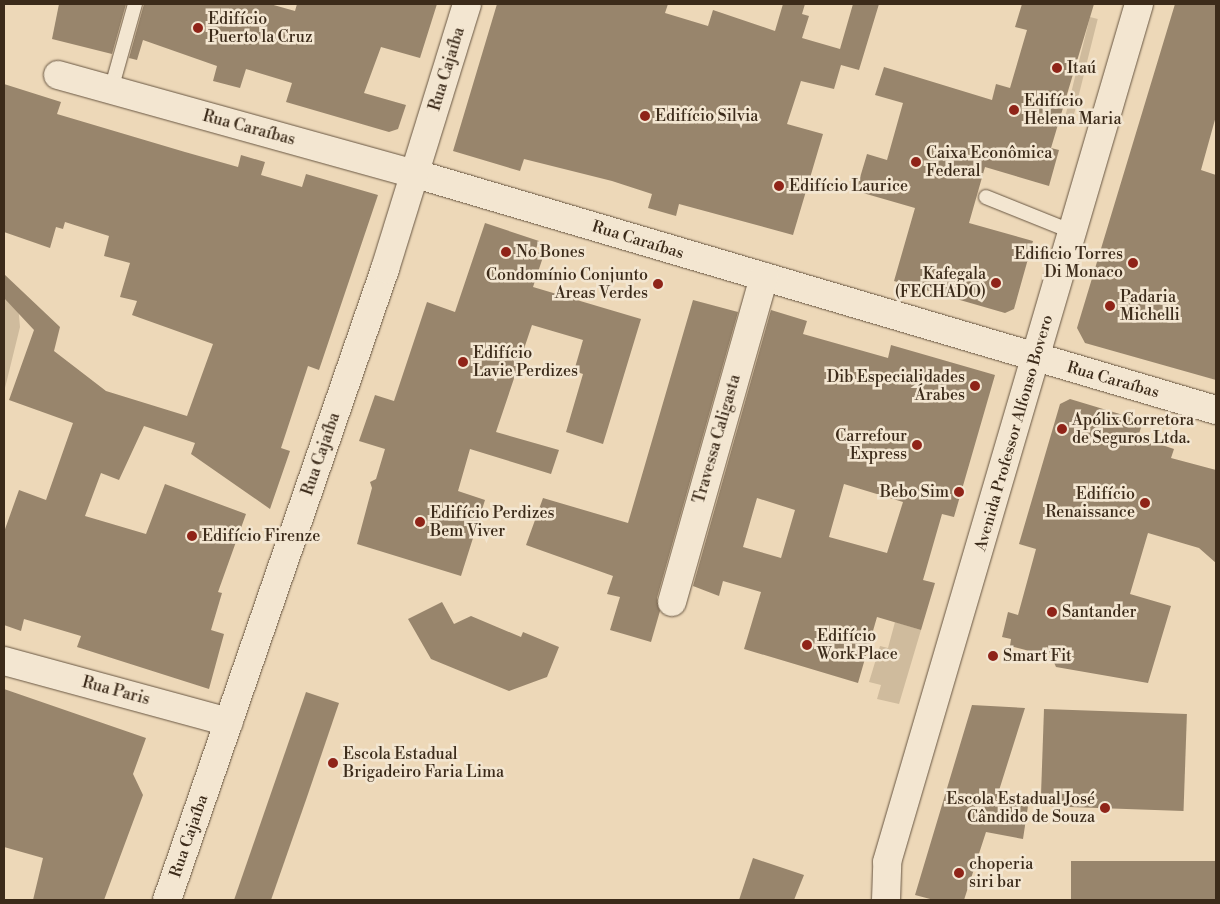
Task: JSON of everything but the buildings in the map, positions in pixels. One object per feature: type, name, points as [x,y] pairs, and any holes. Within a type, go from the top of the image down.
[{"type":"street","name":"Rua Cajaíba","points":[[167,900],[416,174],[467,4]]},
{"type":"street","name":"Avenida Professor Alfonso Bovero","points":[[886,900],[887,862],[1140,4]]},
{"type":"street","name":"Rua Caraíbas","points":[[58,75],[416,174],[1216,410]]},
{"type":"street","name":"Travessa Caligasta","points":[[672,602],[764,277]]},
{"type":"street","name":"Rua Paris","points":[[4,661],[229,722]]},
{"type":"street","name":"Avenida Professor Alfonso Bovero","points":[[867,900],[876,876],[887,862]]},
{"type":"lane","points":[[111,90],[135,4]]},
{"type":"lane","points":[[986,197],[1073,232]]},
{"type":"shaded area","points":[[1090,17],[1098,19],[1072,123],[1064,121]]},
{"type":"shaded area","points":[[4,288],[17,293],[20,327],[4,392]]},
{"type":"shaded area","points":[[895,622],[921,630],[899,704],[877,699],[881,685],[869,682],[880,646],[888,648]]},
{"type":"place","name":"Edifício Puerto la Cruz","points":[[198,28]]},
{"type":"place","name":"Itaú","points":[[1057,68]]},
{"type":"place","name":"Edifício Helena Maria","points":[[1014,110]]},
{"type":"place","name":"Edifício Silvia","points":[[645,116]]},
{"type":"place","name":"Caixa Econômica Federal","points":[[916,162]]},
{"type":"place","name":"Edifício Laurice","points":[[779,186]]},
{"type":"place","name":"No Bones","points":[[506,252]]},
{"type":"place","name":"Edificio Torres Di Monaco","points":[[1133,263]]},
{"type":"place","name":"Kafegala (FECHADO)","points":[[996,283]]},
{"type":"place","name":"Condomínio Conjunto Areas Verdes","points":[[658,284]]},
{"type":"place","name":"Padaria Michelli","points":[[1110,306]]},
{"type":"place","name":"Edifício Lavie Perdizes","points":[[463,362]]},
{"type":"place","name":"Dib Especialidades Árabes","points":[[975,386]]},
{"type":"place","name":"Apólix Corretora de Seguros Ltda.","points":[[1062,429]]},
{"type":"place","name":"Carrefour Express","points":[[917,445]]},
{"type":"place","name":"Bebo Sim","points":[[959,492]]},
{"type":"place","name":"Edifício Renaissance","points":[[1145,503]]},
{"type":"place","name":"Edifício Perdizes Bem Viver","points":[[420,522]]},
{"type":"place","name":"Edifício Firenze","points":[[192,536]]},
{"type":"place","name":"Santander","points":[[1052,612]]},
{"type":"place","name":"Edifício Work Place","points":[[807,645]]},
{"type":"place","name":"Smart Fit","points":[[993,656]]},
{"type":"place","name":"Escola Estadual Brigadeiro Faria Lima","points":[[333,763]]},
{"type":"place","name":"Escola Estadual José Cândido de Souza","points":[[1105,808]]},
{"type":"place","name":"choperia siri bar","points":[[959,873]]}]
